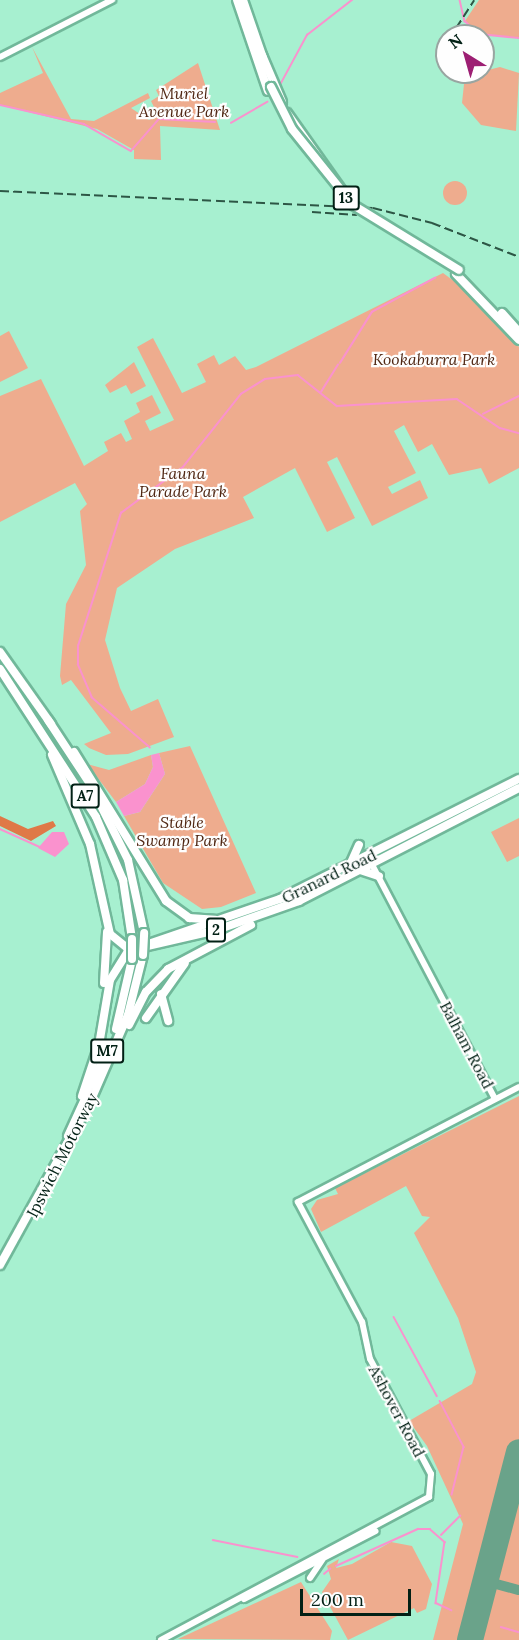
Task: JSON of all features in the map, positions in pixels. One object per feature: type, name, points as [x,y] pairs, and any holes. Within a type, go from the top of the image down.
[{"type":"highway","name":"13","points":[[237,0],[270,89],[291,135],[351,207],[457,272],[519,332]]},
{"type":"highway","name":"13","points":[[243,0],[262,55],[270,89]]},
{"type":"highway","points":[[262,55],[290,118],[348,199],[341,182]]},
{"type":"highway","points":[[320,158],[341,182],[355,191]]},
{"type":"highway","name":"13","points":[[457,272],[519,340]]},
{"type":"highway","name":"Ipswich Motorway","points":[[0,652],[90,784],[126,855],[140,896],[144,933],[143,955],[128,1015],[91,1100],[0,1265]]},
{"type":"highway","name":"Ipswich Motorway","points":[[0,669],[96,817],[123,880],[132,939],[117,1026],[67,1137],[0,1255]]},
{"type":"highway","points":[[0,674],[50,751],[76,805],[96,861],[108,929],[109,951],[102,1032]]},
{"type":"highway","points":[[48,720],[171,907],[201,920],[243,914]]},
{"type":"highway","name":"Granard Road","points":[[131,953],[217,930],[299,901],[360,870],[370,860],[519,779]]},
{"type":"highway","name":"Granard Road","points":[[131,953],[243,914],[350,866],[370,860],[519,788]]},
{"type":"highway","points":[[350,866],[359,846]]},
{"type":"highway","points":[[360,870],[378,876]]},
{"type":"highway","points":[[91,1100],[154,983],[179,961],[299,901]]},
{"type":"highway","points":[[146,1018],[162,990],[184,963],[251,925]]},
{"type":"highway","points":[[108,929],[117,944],[131,953]]},
{"type":"highway","points":[[109,951],[131,953]]},
{"type":"highway","points":[[67,1137],[102,1032],[111,974],[131,953]]},
{"type":"highway","points":[[162,990],[161,1006],[168,1021]]},
{"type":"main road","points":[[0,57],[112,0]]},
{"type":"main road","name":"Balham Road","points":[[298,1202],[495,1099],[370,860]]},
{"type":"main road","points":[[495,1099],[519,1087]]},
{"type":"main road","points":[[303,1211],[310,1196]]},
{"type":"main road","name":"Ashover Road","points":[[298,1202],[362,1322],[370,1359],[429,1470],[432,1491],[421,1506],[389,1523]]},
{"type":"main road","points":[[232,1603],[296,1574],[389,1523]]},
{"type":"main road","points":[[161,1640],[389,1523]]},
{"type":"main road","points":[[296,1574],[311,1580],[323,1560]]},
{"type":"green space","points":[[479,0],[519,0],[519,38],[495,36],[495,24],[467,24],[465,21]]},
{"type":"green space","name":"Muriel Avenue Park","points":[[32,47],[71,119],[94,121],[148,93],[150,98],[131,108],[149,120],[158,115],[151,101],[159,96],[156,90],[198,63],[220,130],[160,126],[161,160],[134,159],[134,150],[97,129],[0,105],[0,93],[43,73]]},
{"type":"green space","points":[[500,67],[519,73],[516,131],[481,125],[462,103],[464,84],[495,84],[495,68]]},
{"type":"green space","points":[[450,181],[460,181],[467,188],[467,198],[460,205],[450,205],[443,198],[443,188]]},
{"type":"green space","points":[[443,273],[481,301],[519,347],[519,468],[489,484],[481,468],[449,475],[432,444],[418,452],[404,425],[394,431],[416,473],[388,487],[392,494],[420,480],[428,498],[372,526],[337,457],[327,462],[355,518],[327,532],[295,468],[243,497],[254,518],[175,549],[117,588],[105,640],[120,688],[131,711],[158,699],[174,737],[128,754],[106,755],[89,748],[84,744],[111,733],[71,680],[62,685],[60,676],[66,604],[86,565],[80,511],[87,504],[75,483],[0,522],[0,396],[41,379],[84,466],[108,451],[104,442],[121,433],[126,442],[132,439],[124,421],[140,412],[136,403],[152,395],[161,413],[145,421],[150,431],[174,420],[137,347],[153,338],[182,393],[206,382],[197,364],[214,355],[219,365],[235,356],[246,370],[256,367]]},
{"type":"green space","points":[[9,331],[28,368],[0,382],[0,336]]},
{"type":"green space","points":[[134,362],[146,386],[131,394],[126,385],[110,393],[105,385]]},
{"type":"green space","name":"Stable Swamp Park","points":[[190,746],[256,893],[221,907],[202,909],[163,883],[124,816],[140,812],[165,774],[159,753]]},
{"type":"green space","name":"Stable Swamp Park","points":[[151,755],[153,767],[145,784],[116,802],[87,764],[109,770]]},
{"type":"green space","points":[[519,818],[519,856],[507,862],[491,832]]},
{"type":"green space","points":[[519,1096],[519,1640],[433,1640],[463,1524],[427,1446],[409,1421],[472,1384],[476,1372],[458,1318],[414,1233],[430,1217],[422,1216],[406,1186],[321,1232],[311,1209],[317,1200],[338,1194],[335,1188]]},
{"type":"green space","points":[[391,1542],[412,1546],[432,1584],[426,1609],[417,1613],[414,1608],[348,1640],[322,1592],[331,1579],[327,1566],[339,1559],[336,1568],[352,1564]]},
{"type":"green space","points":[[301,1582],[332,1631],[330,1640],[178,1639]]},
{"type":"shaded area","points":[[159,753],[165,774],[140,812],[124,816],[116,802],[145,784],[153,767],[151,755]]},
{"type":"shaded area","points":[[0,816],[28,829],[53,821],[56,826],[31,841],[0,826]]},
{"type":"shaded area","points":[[52,832],[64,832],[69,844],[55,857],[38,848]]},
{"type":"waterway","points":[[280,85],[307,35],[352,0]]},
{"type":"waterway","points":[[460,0],[465,21],[479,34],[519,38]]},
{"type":"waterway","points":[[231,123],[267,102]]},
{"type":"waterway","points":[[0,105],[84,124],[131,151],[159,119],[215,122]]},
{"type":"waterway","points":[[340,363],[372,312],[435,278]]},
{"type":"waterway","points":[[321,392],[338,365]]},
{"type":"waterway","points":[[150,748],[92,698],[78,665],[78,646],[121,513],[183,467],[241,394],[265,379],[298,375],[337,406],[457,399],[500,428],[519,433]]},
{"type":"waterway","points":[[483,414],[519,396]]},
{"type":"waterway","points":[[0,829],[40,847]]},
{"type":"waterway","points":[[394,1317],[437,1396]]},
{"type":"waterway","points":[[440,1401],[464,1447],[452,1495]]},
{"type":"waterway","points":[[441,1535],[460,1516]]},
{"type":"waterway","points":[[336,1566],[418,1529],[430,1529],[445,1542],[436,1603],[451,1610]]},
{"type":"waterway","points":[[213,1540],[297,1557]]},
{"type":"waterway","points":[[324,1574],[330,1569]]},
{"type":"waterway","points":[[501,1627],[519,1632]]},
{"type":"taxiway","points":[[485,1581],[519,1590]]},
{"type":"runway","points":[[470,1640],[519,1452]]},
{"type":"railway","points":[[459,24],[474,0]]},
{"type":"railway","points":[[0,191],[373,208],[432,223],[519,257]]},
{"type":"railway","points":[[312,212],[357,215]]},
{"type":"park label","name":"Kookaburra Park","points":[[434,359]]},
{"type":"park label","name":"Fauna Parade Park","points":[[183,482]]}]
